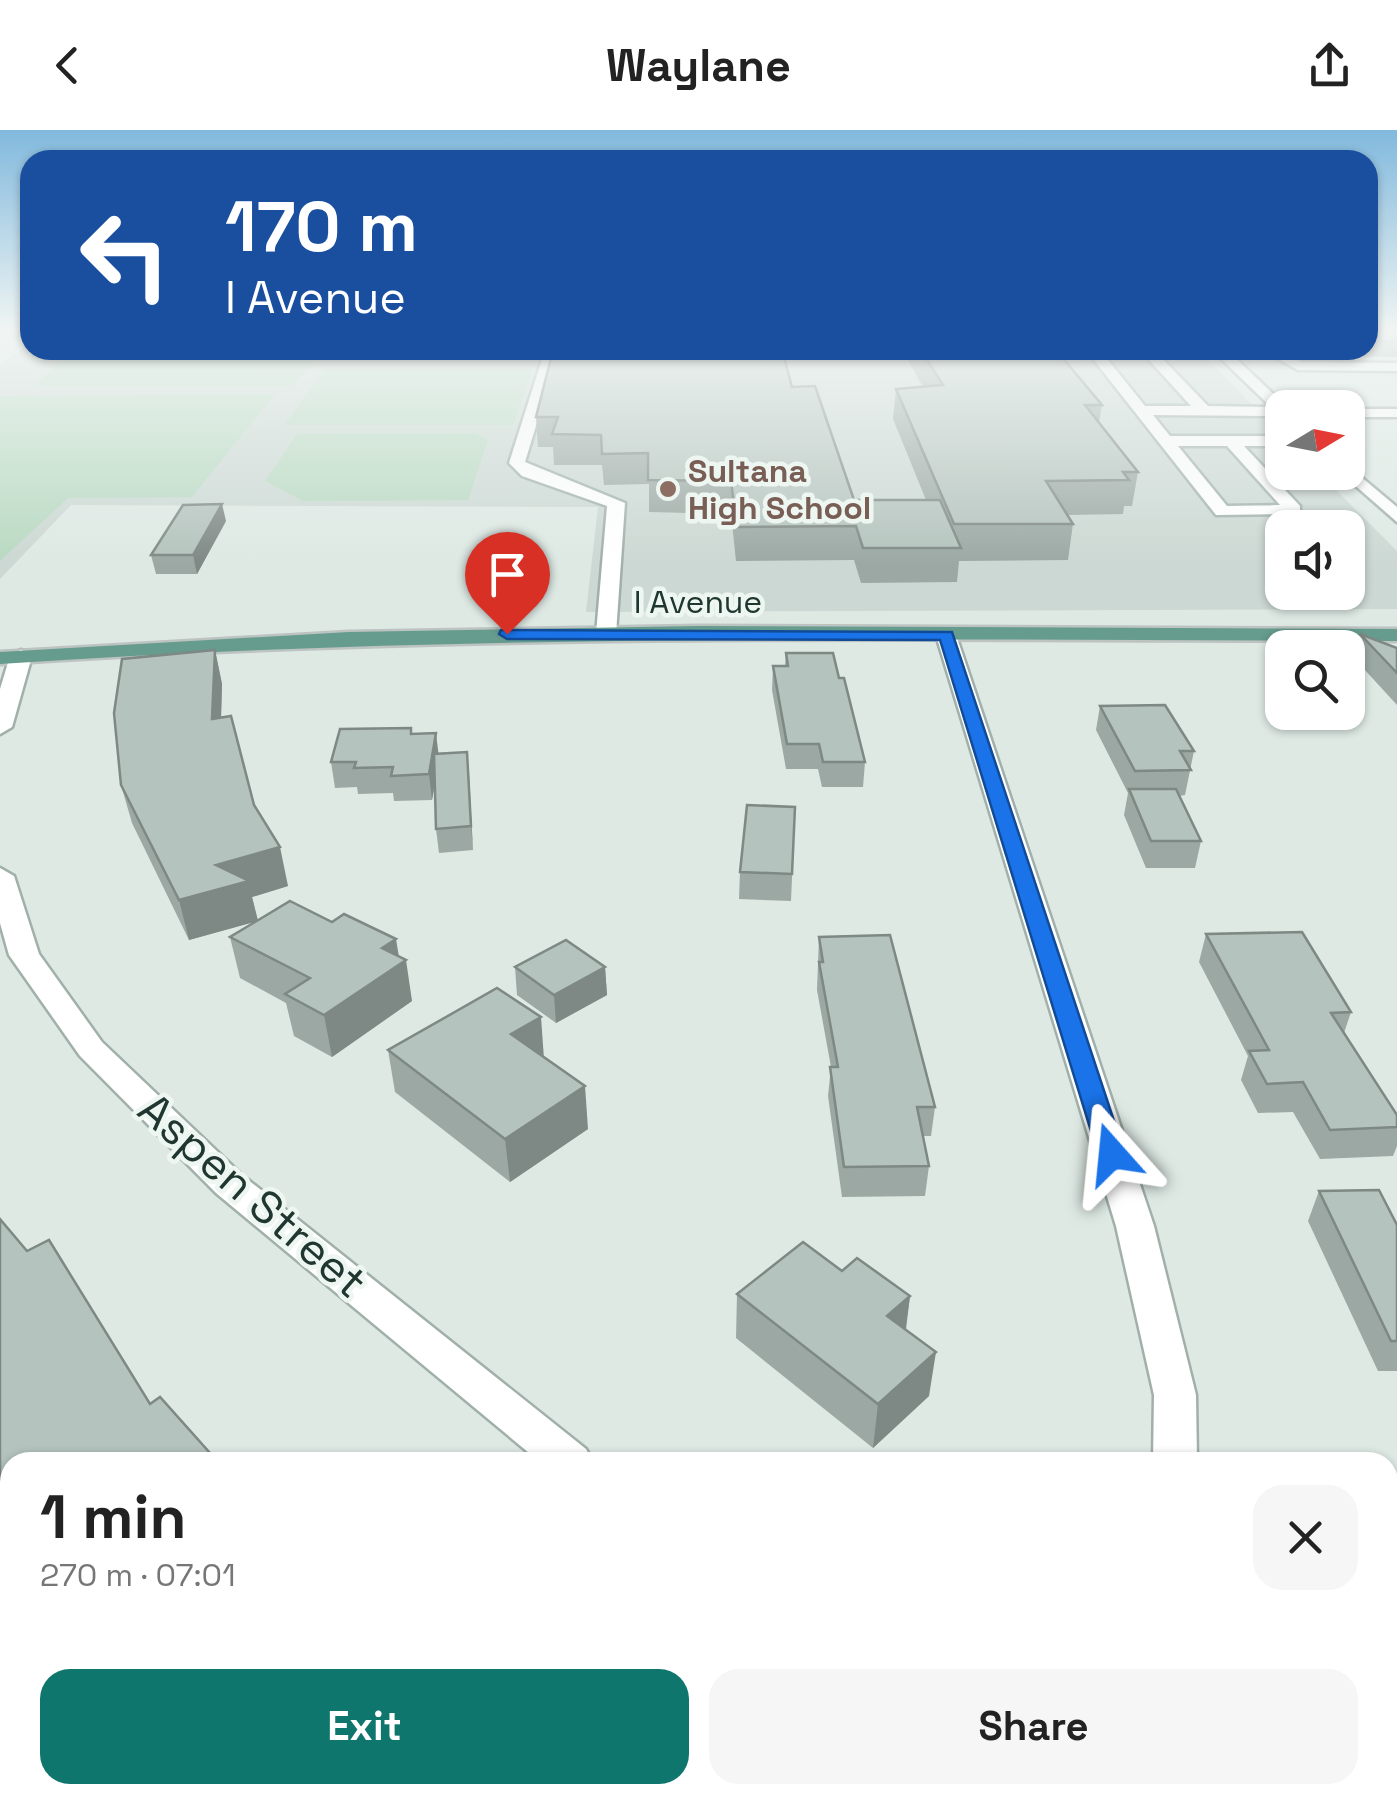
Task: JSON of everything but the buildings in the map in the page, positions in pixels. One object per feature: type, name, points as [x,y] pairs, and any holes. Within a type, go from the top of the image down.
[{"type":"main road","name":"I Avenue","points":[[11,657],[291,638],[606,634],[1397,635]]},
{"type":"street","points":[[533,409],[516,463],[528,472],[616,503],[606,634]]},
{"type":"street","points":[[1141,410],[1265,411]]},
{"type":"street","points":[[1141,410],[1222,511],[1294,510],[1231,441]]},
{"type":"street","points":[[1365,413],[1397,413]]},
{"type":"street","points":[[1166,441],[1265,441]]},
{"type":"street","points":[[1365,487],[1397,517]]},
{"type":"street","points":[[946,635],[1135,1226],[1175,1395],[1175,1452]]},
{"type":"street","points":[[0,728],[11,657]]},
{"type":"street","name":"Aspen Street","points":[[0,876],[24,955],[91,1049],[229,1184],[560,1452]]},
{"type":"shaded area","name":"Sultana High School","points":[[0,409],[1256,409],[1265,418],[1265,490],[1336,490],[1356,510],[1265,510],[1265,609],[586,612],[598,507],[71,505],[0,579]]},
{"type":"shaded area","name":"Sultana High School","points":[[1365,519],[1397,551],[1397,609],[1365,609]]},
{"type":"green space","points":[[0,409],[263,409],[192,497],[68,498],[0,561]]},
{"type":"green space","points":[[296,409],[519,409],[513,425],[284,425]]},
{"type":"green space","points":[[475,433],[488,440],[468,500],[303,501],[265,481],[297,434]]},
{"type":"place","name":"Sultana High School","points":[[668,489]]},
{"type":"route","points":[[507,634],[946,635],[1112,1154]]}]
